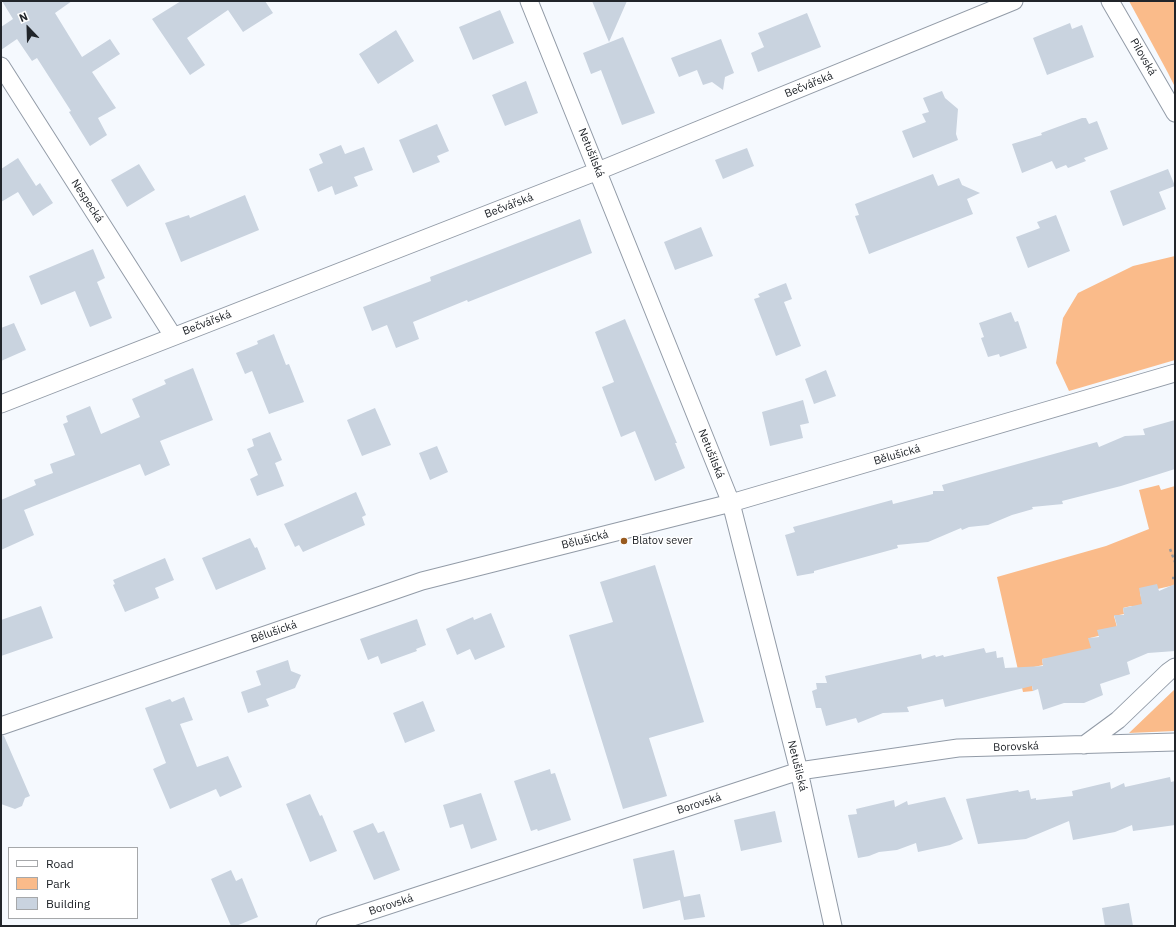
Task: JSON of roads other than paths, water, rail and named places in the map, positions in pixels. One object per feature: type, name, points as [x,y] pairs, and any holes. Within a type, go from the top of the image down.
[{"type":"street","name":"Netušilská","points":[[529,1],[731,503],[799,771],[833,926]]},
{"type":"street","name":"Bečvářská","points":[[1,404],[598,171],[1014,1]]},
{"type":"street","name":"Pilovská","points":[[1110,1],[1175,113]]},
{"type":"street","name":"Nespecká","points":[[1,66],[173,336]]},
{"type":"street","name":"Bělušická","points":[[1,726],[422,581],[731,503],[1175,373]]},
{"type":"street","points":[[1084,745],[1118,720],[1175,667]]},
{"type":"street","name":"Borovská","points":[[326,926],[799,771],[958,748],[1175,742]]},
{"type":"place","name":"Blatov sever","points":[[624,541]]}]
